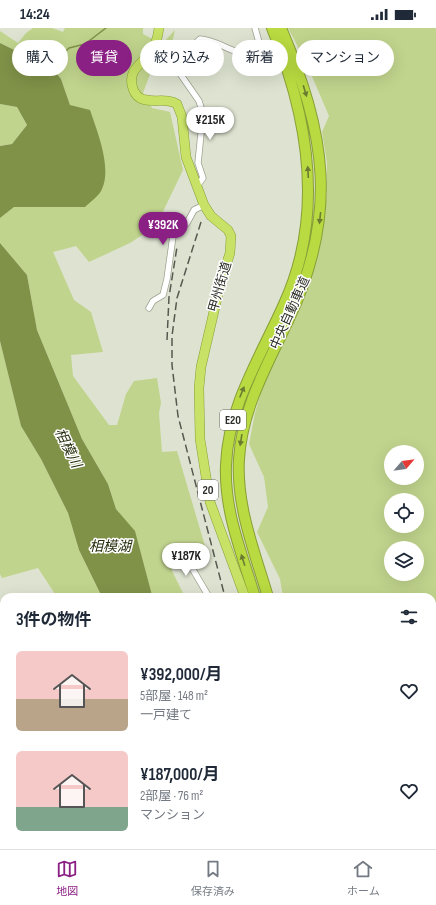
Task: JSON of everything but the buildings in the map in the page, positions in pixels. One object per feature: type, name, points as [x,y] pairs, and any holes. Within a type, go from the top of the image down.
[{"type":"highway","name":"甲州街道","points":[[159,28],[152,50],[132,72],[132,87],[136,95],[146,100],[169,101],[177,104],[181,112],[186,157],[204,205],[211,216],[228,230],[232,243],[217,295],[201,367],[199,388],[200,439],[210,502],[244,593]]},
{"type":"highway","name":"中央自動車道","points":[[254,593],[230,515],[226,482],[227,448],[233,418],[243,391],[286,299],[302,253],[309,196],[306,151],[296,98],[272,28]]},
{"type":"highway","name":"中央自動車道","points":[[267,593],[243,510],[238,473],[240,447],[246,418],[255,391],[297,302],[312,261],[322,200],[320,156],[308,100],[281,28]]},
{"type":"street","points":[[197,186],[203,178],[198,162],[203,114],[199,101],[181,75],[179,66],[181,60],[190,47],[200,39],[212,41],[241,54],[254,53],[260,46],[255,28]]},
{"type":"street","points":[[149,308],[153,301],[163,295],[167,279],[173,236],[187,223],[194,210],[204,205]]},
{"type":"street","points":[[191,551],[189,563],[207,593]]},
{"type":"shaded area","points":[[33,28],[52,28],[63,32],[65,28],[143,28],[143,34],[154,40],[140,40],[140,76],[149,76],[143,93],[152,108],[170,112],[183,170],[156,226],[130,243],[89,262],[76,246],[53,252],[74,300],[91,312],[103,352],[71,355],[73,376],[109,425],[117,425],[126,394],[134,381],[157,378],[161,403],[159,413],[162,452],[177,451],[205,546],[176,549],[172,571],[183,593],[151,593],[135,532],[116,509],[108,484],[82,439],[37,330],[27,275],[0,243],[0,218],[14,207],[85,207],[70,105],[59,76],[68,76],[68,40],[20,40],[26,33]]},
{"type":"shaded area","points":[[288,28],[436,28],[436,593],[282,593],[280,579],[257,532],[268,507],[264,477],[249,444],[255,413],[266,375],[309,284],[317,258],[327,194],[327,163],[322,132],[329,116],[312,76],[394,76],[394,40],[296,40],[296,43]]},
{"type":"shaded area","points":[[175,30],[173,40],[166,40]]},
{"type":"shaded area","points":[[0,31],[14,40],[12,40],[12,49],[0,43]]},
{"type":"shaded area","points":[[0,104],[17,107],[27,125],[12,144],[0,146]]},
{"type":"shaded area","points":[[0,341],[21,426],[41,459],[68,513],[79,550],[100,593],[54,593],[38,568],[2,578],[0,574]]},
{"type":"water","points":[[0,43],[12,49],[12,76],[59,76],[70,105],[90,110],[100,138],[105,170],[105,180],[101,191],[97,196],[85,207],[14,207],[0,218],[0,146],[12,144],[27,125],[17,107],[0,104]]},
{"type":"water","name":"相模湖","points":[[0,243],[27,275],[37,330],[82,439],[108,484],[116,509],[135,531],[151,593],[100,593],[79,550],[68,513],[41,459],[21,426],[0,341]]},
{"type":"waterway","points":[[68,49],[85,44],[106,28]]},
{"type":"railway","points":[[201,222],[177,298],[172,336],[172,365],[178,416],[224,593]]},
{"type":"railway","points":[[167,340],[169,297],[177,247]]},
{"type":"water label","name":"相模川","points":[[68,448]]}]
